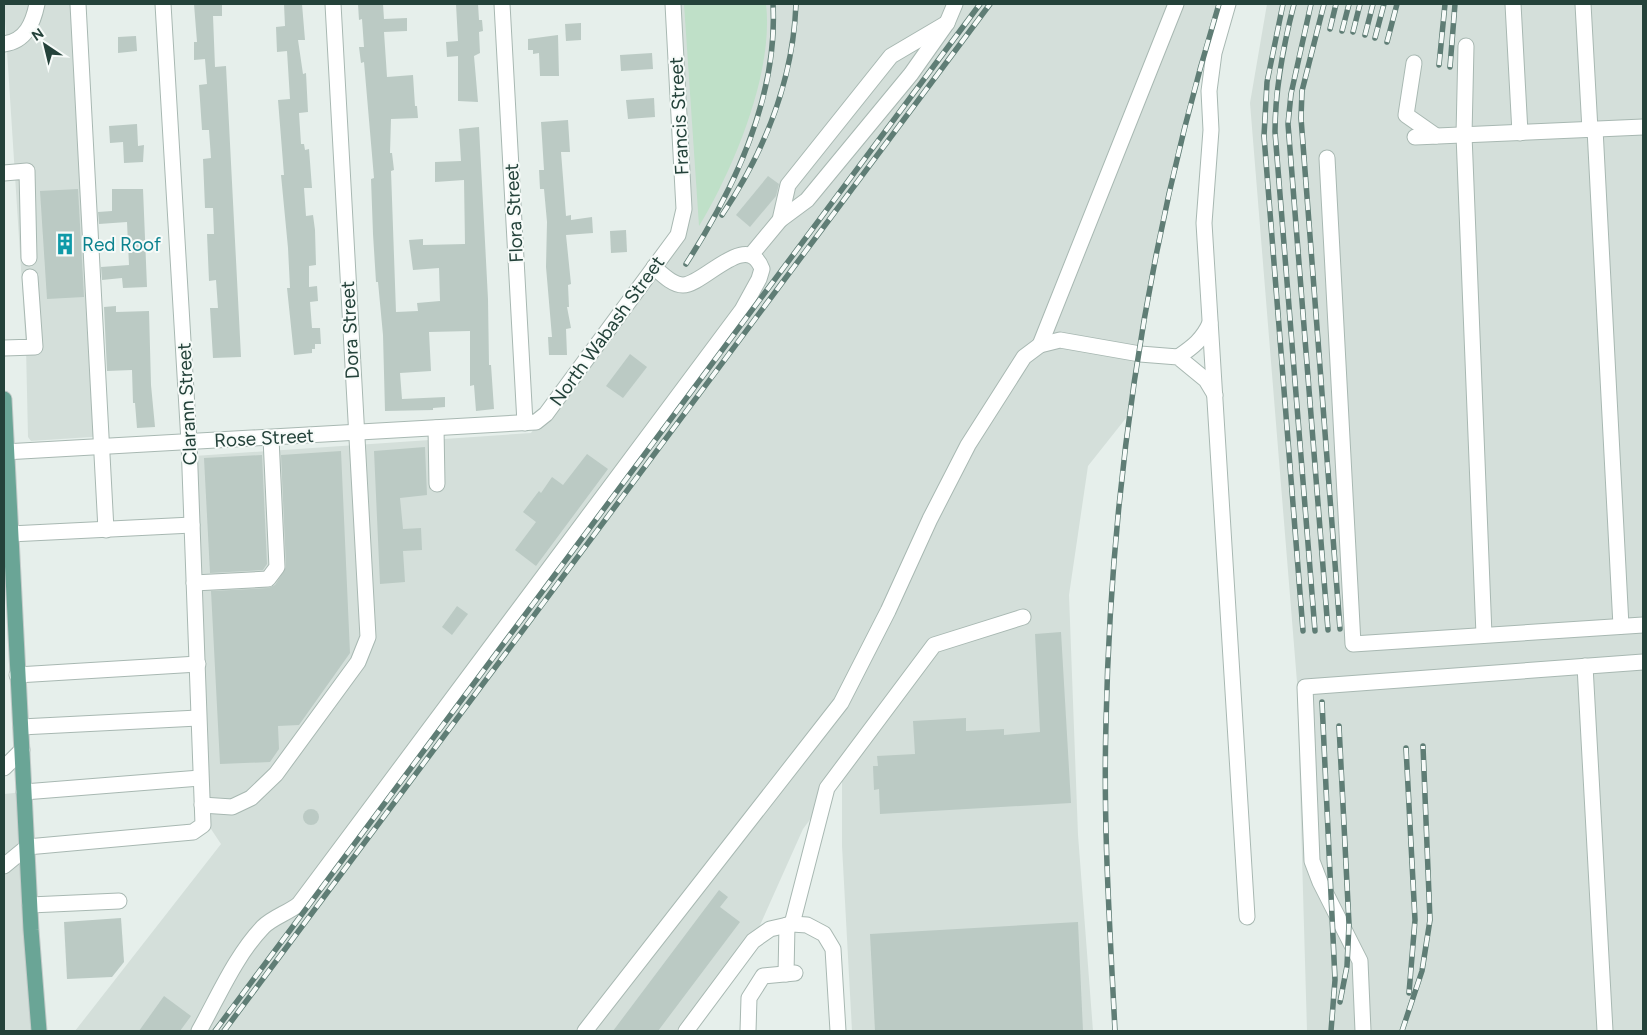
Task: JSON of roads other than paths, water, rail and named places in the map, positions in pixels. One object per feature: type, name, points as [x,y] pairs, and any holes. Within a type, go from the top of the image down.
[{"type":"main road","points":[[4,399],[10,534],[8,596],[21,727],[30,905],[39,1031]]},
{"type":"street","points":[[4,44],[9,44],[28,32],[34,17],[36,4]]},
{"type":"street","points":[[78,4],[106,530]]},
{"type":"street","name":"Clarann Street","points":[[27,847],[193,832],[203,825],[189,442],[163,4]]},
{"type":"street","name":"Dora Street","points":[[202,805],[232,806],[251,798],[276,774],[361,655],[368,637],[333,4]]},
{"type":"street","name":"Flora Street","points":[[502,4],[525,423]]},
{"type":"street","name":"Francis Street","points":[[673,4],[684,209],[680,228]]},
{"type":"street","points":[[751,256],[780,220],[807,200],[911,74],[947,23],[955,4]]},
{"type":"street","points":[[1040,345],[1176,4]]},
{"type":"street","points":[[1228,4],[1214,52],[1209,91],[1211,130],[1204,223],[1247,916]]},
{"type":"street","points":[[1513,4],[1520,133]]},
{"type":"street","points":[[1583,4],[1621,626]]},
{"type":"street","points":[[780,220],[788,185],[891,56],[947,23]]},
{"type":"street","points":[[1466,46],[1464,135],[1484,635]]},
{"type":"street","points":[[1414,63],[1406,115],[1436,136]]},
{"type":"street","points":[[1415,137],[1643,127]]},
{"type":"street","points":[[1327,158],[1353,644],[1643,625]]},
{"type":"street","points":[[4,173],[27,171],[29,258]]},
{"type":"street","name":"North Wabash Street","points":[[525,423],[536,422],[546,414],[654,268],[680,228]]},
{"type":"street","points":[[199,1031],[236,965],[256,936],[270,921],[289,912],[299,904],[742,310],[759,279],[762,269],[757,259],[751,256],[733,257],[686,285],[676,284],[654,268]]},
{"type":"street","points":[[4,348],[35,347],[30,277]]},
{"type":"street","points":[[1178,357],[1195,345],[1210,323]]},
{"type":"street","points":[[585,1031],[841,703],[888,611],[930,519],[968,445],[1024,357],[1040,345],[1060,340],[1140,354],[1178,357],[1206,380],[1215,395]]},
{"type":"street","name":"Rose Street","points":[[5,452],[525,423]]},
{"type":"street","points":[[436,428],[437,484]]},
{"type":"street","points":[[194,583],[268,579],[274,574],[277,567],[271,438]]},
{"type":"street","points":[[10,534],[192,525]]},
{"type":"street","points":[[748,1031],[749,998],[763,976],[790,973],[789,924],[827,788],[934,645],[1023,617]]},
{"type":"street","points":[[1363,1031],[1360,961],[1320,882],[1312,861],[1305,687],[1643,662]]},
{"type":"street","points":[[17,675],[198,664]]},
{"type":"street","points":[[1585,666],[1605,1031]]},
{"type":"street","points":[[21,727],[198,718]]},
{"type":"street","points":[[4,768],[22,750]]},
{"type":"street","points":[[24,792],[200,778]]},
{"type":"street","points":[[4,866],[27,847]]},
{"type":"street","points":[[30,905],[119,901]]},
{"type":"street","points":[[686,1031],[753,941],[770,929],[789,924],[815,928],[824,934],[833,949],[838,1031]]},
{"type":"railway","points":[[686,264],[721,204],[750,140],[761,107],[768,73],[773,39],[773,4]]},
{"type":"railway","points":[[722,215],[751,166],[774,114],[783,88],[789,60],[794,33],[796,4]]},
{"type":"railway","points":[[215,1031],[980,4]]},
{"type":"railway","points":[[224,1031],[990,4]]},
{"type":"railway","points":[[1115,1031],[1105,762],[1109,632],[1125,450],[1153,270],[1172,180],[1219,4]]},
{"type":"railway","points":[[1283,4],[1267,82],[1264,136],[1303,631]]},
{"type":"railway","points":[[1294,4],[1280,68],[1276,99],[1275,132],[1315,631]]},
{"type":"railway","points":[[1311,4],[1291,94],[1288,124],[1328,630]]},
{"type":"railway","points":[[1324,4],[1302,91],[1301,118],[1340,629]]},
{"type":"railway","points":[[1330,29],[1336,4]]},
{"type":"railway","points":[[1342,31],[1349,4]]},
{"type":"railway","points":[[1353,32],[1360,4]]},
{"type":"railway","points":[[1365,35],[1373,4]]},
{"type":"railway","points":[[1375,38],[1384,4]]},
{"type":"railway","points":[[1387,42],[1397,4]]},
{"type":"railway","points":[[1439,65],[1445,4]]},
{"type":"railway","points":[[1450,67],[1455,4]]},
{"type":"railway","points":[[1322,702],[1335,980],[1331,1031]]},
{"type":"railway","points":[[1339,726],[1349,924],[1347,966],[1340,1002]]},
{"type":"railway","points":[[1402,1031],[1422,971],[1430,920],[1423,746]]},
{"type":"railway","points":[[1406,748],[1415,920],[1409,993]]},
{"type":"place","name":"Red Roof","points":[[65,244]]}]
